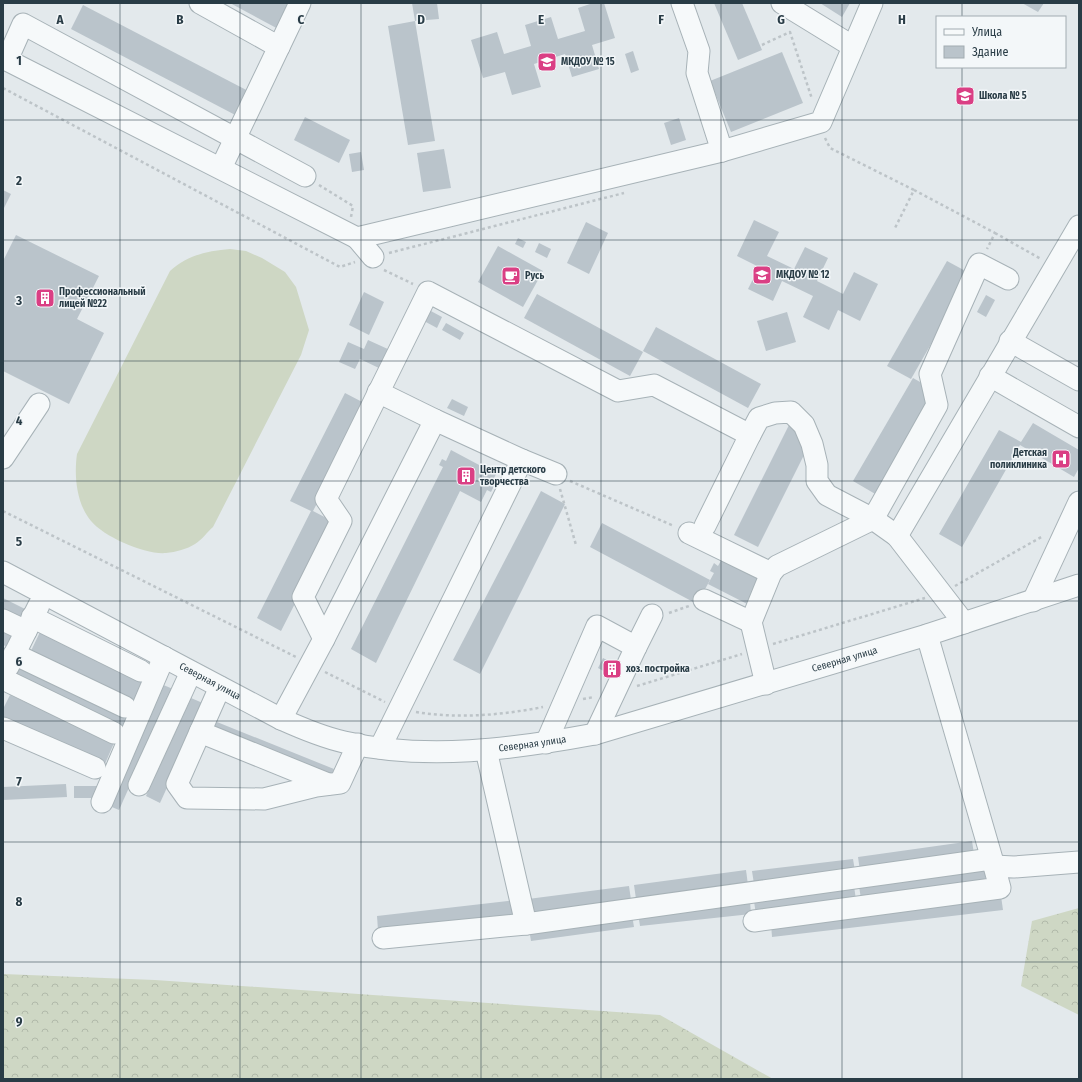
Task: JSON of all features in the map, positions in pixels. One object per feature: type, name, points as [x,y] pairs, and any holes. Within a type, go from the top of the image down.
[{"type":"street","points":[[200,3],[279,47]]},
{"type":"street","points":[[221,168],[300,3]]},
{"type":"street","points":[[682,3],[699,51],[697,73],[722,151]]},
{"type":"street","points":[[782,3],[852,46]]},
{"type":"street","points":[[305,176],[23,24],[5,59],[221,168],[358,228],[722,151],[821,122],[852,46],[872,3]]},
{"type":"street","points":[[897,536],[1054,266],[1079,226]]},
{"type":"street","points":[[358,228],[378,263]]},
{"type":"street","points":[[766,684],[751,622],[772,573],[777,566],[873,519],[937,405],[930,374],[979,264],[1008,279]]},
{"type":"street","points":[[324,639],[303,597],[341,521],[326,499],[428,292],[618,391],[654,385],[750,435]]},
{"type":"street","points":[[1010,341],[1079,380]]},
{"type":"street","points":[[990,376],[1079,427]]},
{"type":"street","points":[[378,392],[435,420],[556,474]]},
{"type":"street","points":[[3,458],[39,404]]},
{"type":"street","points":[[772,573],[697,530],[759,418],[775,413],[791,412],[804,425],[812,444],[817,465],[816,474],[820,486],[827,495],[873,519],[897,536],[964,623]]},
{"type":"street","points":[[280,719],[324,639],[435,420]]},
{"type":"street","points":[[380,748],[522,460]]},
{"type":"street","points":[[1033,601],[1079,502]]},
{"type":"street","name":"Северная улица","points":[[3,572],[280,719],[310,732],[380,748],[433,752],[486,750],[546,743],[595,734],[927,635],[1079,585]]},
{"type":"street","points":[[45,594],[14,654],[3,679],[114,733]]},
{"type":"street","points":[[704,600],[751,622]]},
{"type":"street","points":[[595,734],[652,615]]},
{"type":"street","points":[[3,620],[29,624],[141,671]]},
{"type":"street","points":[[546,743],[597,626],[636,647]]},
{"type":"street","points":[[754,921],[1000,888],[927,635]]},
{"type":"street","points":[[14,654],[125,707]]},
{"type":"street","points":[[102,802],[164,657]]},
{"type":"street","points":[[139,785],[191,672]]},
{"type":"street","points":[[220,687],[176,784],[187,798],[264,799],[328,784],[340,783],[358,744]]},
{"type":"street","points":[[3,728],[95,768]]},
{"type":"street","points":[[200,732],[328,784]]},
{"type":"street","points":[[486,750],[526,924]]},
{"type":"street","points":[[383,938],[526,924],[993,862],[1014,867],[1079,862]]},
{"type":"path","points":[[762,45],[790,32],[830,148],[914,190],[1054,266]]},
{"type":"path","points":[[3,88],[340,267],[378,263],[428,292]]},
{"type":"path","points":[[305,176],[353,206],[350,218]]},
{"type":"path","points":[[894,230],[914,190]]},
{"type":"path","points":[[344,214],[350,218],[358,228]]},
{"type":"path","points":[[979,264],[995,233]]},
{"type":"path","points":[[556,474],[697,530]]},
{"type":"path","points":[[556,474],[576,545]]},
{"type":"path","points":[[3,511],[400,709],[431,714],[472,715],[527,710],[614,693],[942,593],[1069,522]]},
{"type":"path","points":[[652,615],[656,617],[704,600]]},
{"type":"green space","points":[[230,249],[246,251],[262,258],[285,272],[296,287],[309,330],[301,355],[213,527],[198,542],[174,552],[158,553],[137,548],[105,533],[91,521],[86,514],[77,489],[77,454],[170,271],[183,261],[198,255]]},
{"type":"green space","points":[[1079,908],[1079,1015],[1021,986],[1032,921]]},
{"type":"green space","points":[[3,974],[155,980],[660,1015],[773,1079],[3,1079]]},
{"type":"building","points":[[230,3],[286,3],[294,7],[282,31]]},
{"type":"building","points":[[412,3],[437,3],[439,19],[415,21]]},
{"type":"building","points":[[593,3],[604,3],[615,38],[592,45],[599,69],[572,77],[565,54],[534,64],[541,87],[512,95],[505,72],[483,78],[471,40],[497,32],[504,54],[531,46],[525,25],[551,17],[558,39],[585,31],[578,8]]},
{"type":"building","points":[[714,3],[742,3],[762,50],[738,60]]},
{"type":"building","points":[[820,3],[850,3],[842,17]]},
{"type":"building","points":[[1022,3],[1044,3],[1038,12]]},
{"type":"building","points":[[83,5],[254,94],[241,118],[71,29]]},
{"type":"building","points":[[415,21],[435,141],[408,145],[388,26]]},
{"type":"building","points":[[633,51],[639,70],[631,73],[625,54]]},
{"type":"building","points":[[782,52],[803,103],[731,132],[710,81]]},
{"type":"building","points":[[305,117],[350,140],[339,163],[294,140]]},
{"type":"building","points":[[679,118],[686,140],[671,145],[664,123]]},
{"type":"building","points":[[444,149],[451,188],[423,192],[417,153]]},
{"type":"building","points":[[361,152],[364,170],[352,172],[349,154]]},
{"type":"building","points":[[3,190],[11,194],[3,210]]},
{"type":"building","points":[[754,220],[779,232],[767,256],[794,269],[805,247],[828,258],[817,281],[843,294],[854,272],[878,284],[860,321],[838,310],[829,330],[803,317],[813,296],[782,281],[773,301],[748,289],[759,267],[737,256]]},
{"type":"building","points":[[586,222],[608,233],[589,274],[567,263]]},
{"type":"building","name":"Профессиональный лицей №22","points":[[16,235],[99,276],[77,319],[104,333],[69,404],[3,371],[3,261]]},
{"type":"building","points":[[518,238],[526,242],[523,248],[515,244]]},
{"type":"building","points":[[539,243],[551,249],[547,258],[535,252]]},
{"type":"building","name":"Русь","points":[[498,246],[543,271],[523,307],[478,282]]},
{"type":"building","points":[[947,261],[971,274],[911,379],[887,366]]},
{"type":"building","points":[[364,292],[384,302],[369,335],[349,325]]},
{"type":"building","points":[[537,294],[643,352],[630,376],[524,318]]},
{"type":"building","points":[[986,295],[995,300],[986,317],[977,312]]},
{"type":"building","points":[[429,310],[442,317],[437,328],[424,321]]},
{"type":"building","points":[[787,312],[796,342],[766,351],[757,321]]},
{"type":"building","points":[[446,323],[464,333],[460,340],[442,330]]},
{"type":"building","points":[[656,327],[761,384],[748,408],[643,351]]},
{"type":"building","points":[[368,340],[390,350],[381,369],[360,359],[355,369],[339,362],[348,342],[364,349]]},
{"type":"building","points":[[913,378],[936,391],[877,495],[853,481]]},
{"type":"building","points":[[345,393],[368,405],[313,511],[336,523],[281,631],[257,618],[311,511],[290,501]]},
{"type":"building","points":[[452,399],[468,407],[464,416],[447,408]]},
{"type":"building","points":[[1033,423],[1079,450],[1079,468],[1074,477],[1020,445],[962,547],[939,534],[999,430],[1021,442]]},
{"type":"building","points":[[789,425],[813,437],[758,547],[734,535]]},
{"type":"building","points":[[451,450],[496,474],[491,484],[494,486],[491,492],[487,490],[481,502],[460,491],[376,663],[351,649],[443,467],[439,465],[442,459],[446,461]]},
{"type":"building","points":[[541,491],[565,504],[480,674],[453,660]]},
{"type":"building","points":[[602,523],[710,580],[697,604],[590,547]]},
{"type":"building","points":[[724,555],[768,578],[753,607],[708,584],[714,573],[710,571],[714,563],[718,566]]},
{"type":"building","points":[[3,598],[27,610],[22,621],[3,612]]},
{"type":"building","points":[[3,632],[13,637],[8,647],[3,645]]},
{"type":"building","points":[[40,632],[144,683],[133,706],[29,655]]},
{"type":"building","name":"хоз. постройка","points":[[603,658],[626,670],[620,680],[598,668]]},
{"type":"building","points":[[18,668],[128,720],[123,731],[12,679]]},
{"type":"building","points":[[161,684],[173,689],[119,810],[107,805]]},
{"type":"building","points":[[10,695],[114,743],[104,766],[3,720],[3,709]]},
{"type":"building","points":[[191,698],[205,704],[160,803],[146,796]]},
{"type":"building","points":[[212,720],[334,769],[329,781],[207,732]]},
{"type":"building","points":[[66,784],[67,797],[3,800],[3,787]]},
{"type":"building","points":[[74,786],[98,786],[98,798],[74,798]]},
{"type":"building","points":[[972,841],[974,854],[860,871],[858,857]]},
{"type":"building","points":[[853,859],[855,871],[754,884],[752,871]]},
{"type":"building","points":[[984,867],[986,881],[861,899],[859,886]]},
{"type":"building","points":[[746,870],[748,885],[636,899],[634,885]]},
{"type":"building","points":[[629,886],[631,900],[529,913],[528,899]]},
{"type":"building","points":[[854,886],[856,900],[756,915],[754,901]]},
{"type":"building","points":[[1001,896],[1003,910],[772,937],[771,923]]},
{"type":"building","points":[[517,900],[519,914],[378,930],[377,916]]},
{"type":"building","points":[[750,901],[751,914],[640,926],[638,913]]},
{"type":"building","points":[[632,915],[634,927],[531,941],[529,929]]},
{"type":"place","name":"МКДОУ № 15","points":[[547,62]]},
{"type":"place","name":"Школа № 5","points":[[965,96]]},
{"type":"place","name":"МКДОУ № 12","points":[[762,275]]},
{"type":"place","name":"Русь","points":[[511,276]]},
{"type":"place","name":"Профессиональный лицей №22","points":[[45,298]]},
{"type":"place","name":"Детская поликлиника","points":[[1061,459]]},
{"type":"place","name":"Центр детского творчества","points":[[466,476]]},
{"type":"place","name":"хоз. постройка","points":[[612,669]]}]
